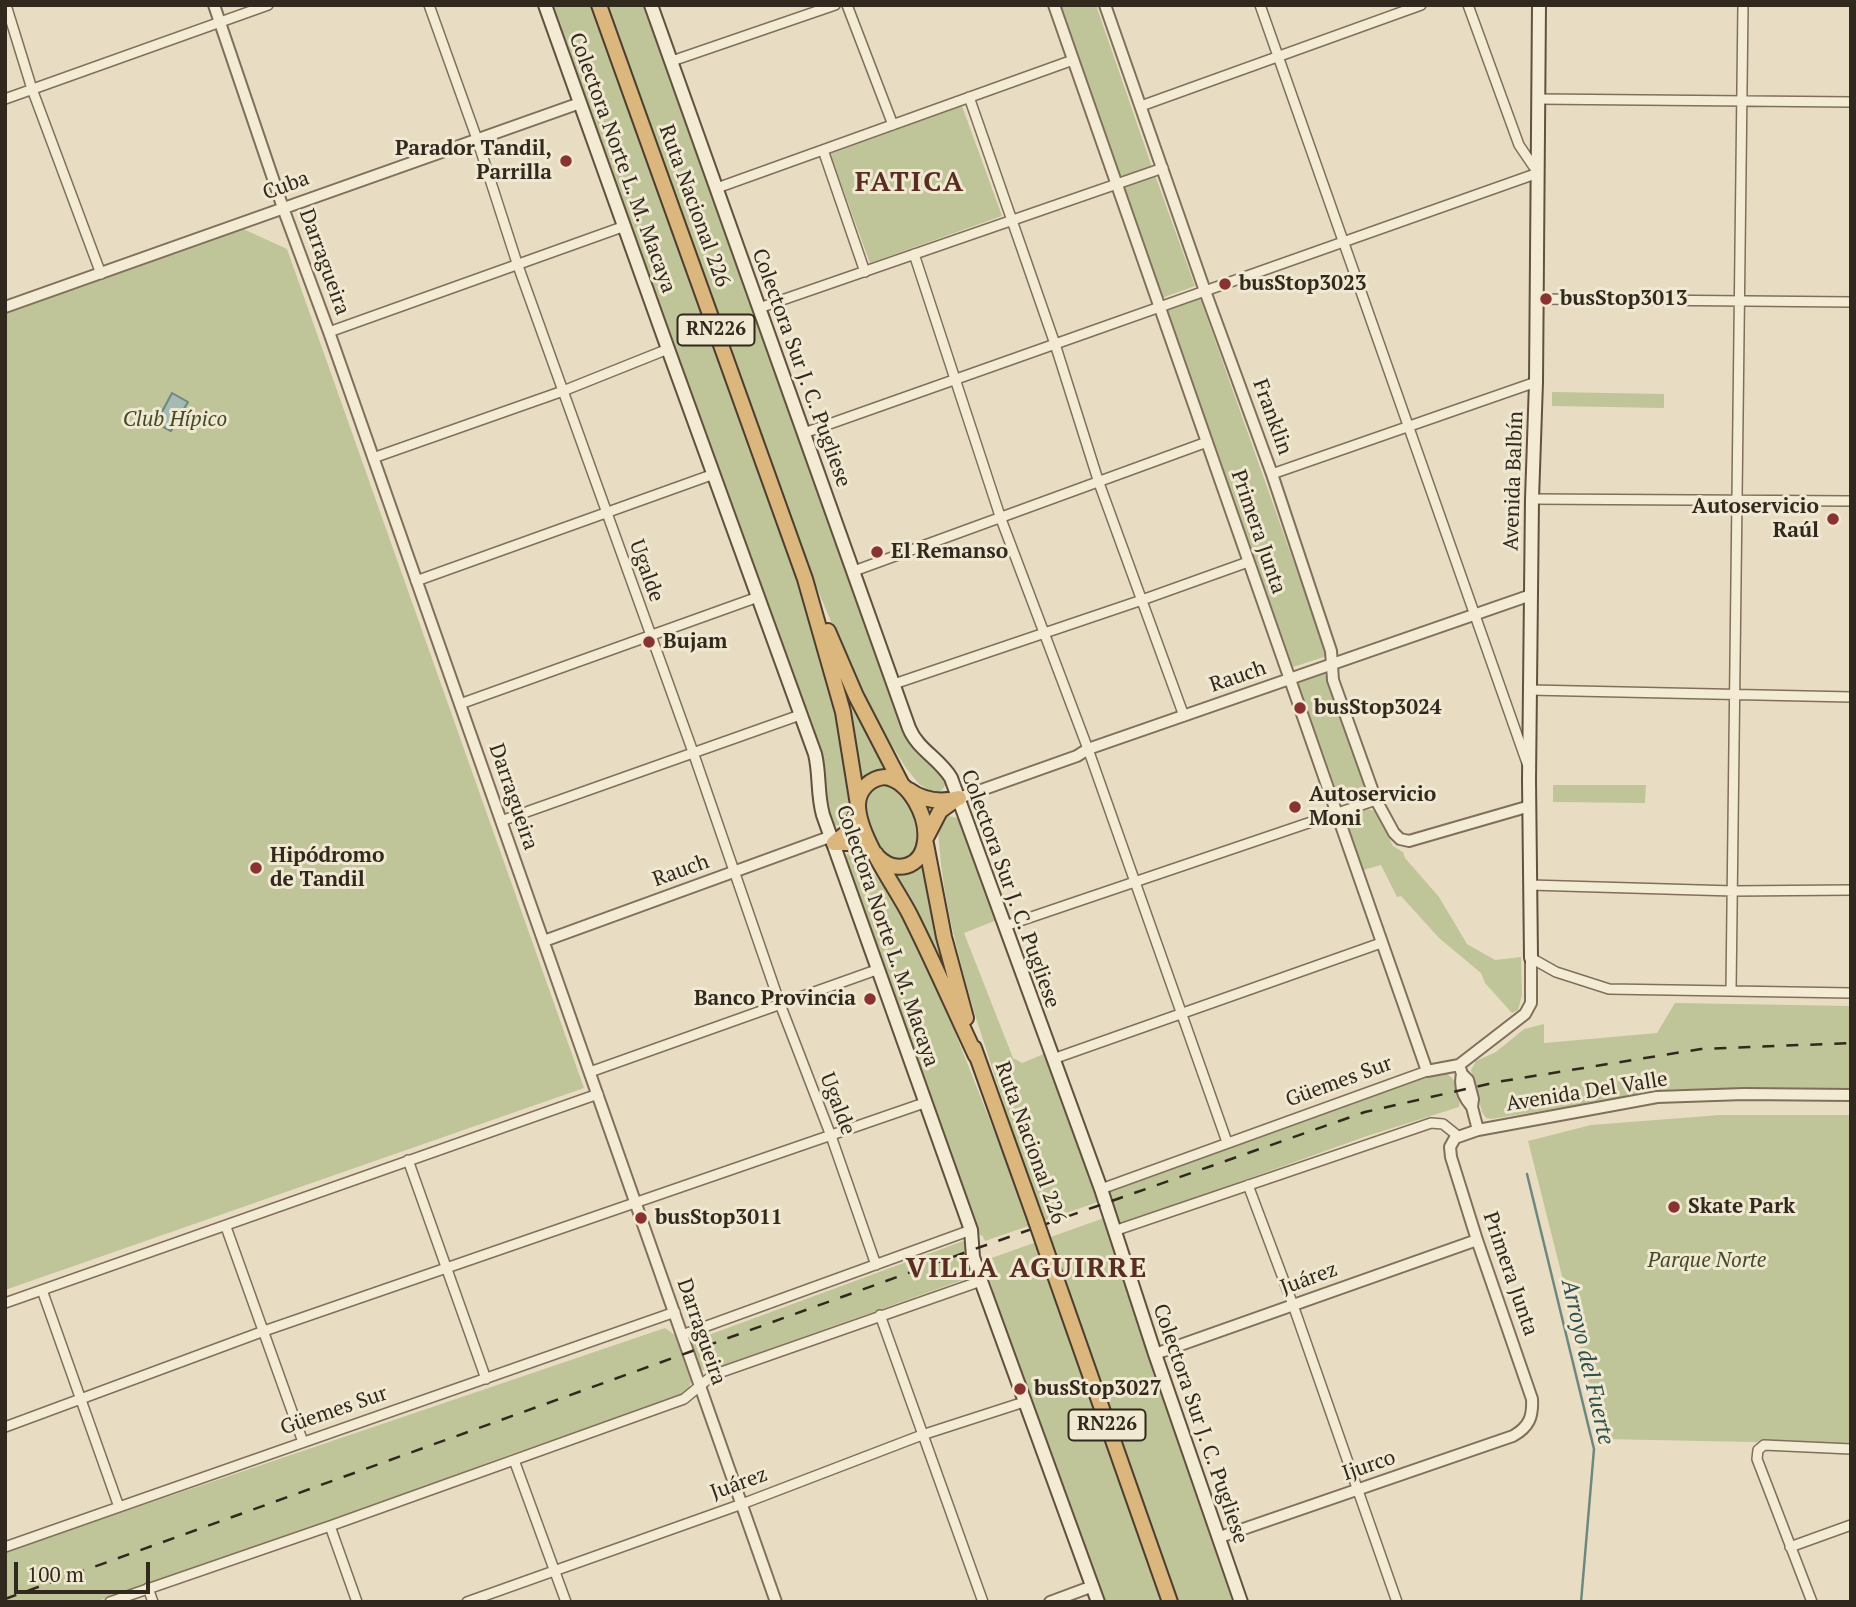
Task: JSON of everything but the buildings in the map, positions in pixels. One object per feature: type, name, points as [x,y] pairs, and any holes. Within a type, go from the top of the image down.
[{"type":"highway","name":"Ruta Nacional 226","points":[[600,5],[805,579],[843,712],[864,832],[923,941],[976,1056],[1170,1602]]},
{"type":"highway","name":"Ruta Nacional 226","points":[[805,579],[856,696],[903,785],[920,811],[944,937],[976,1056]]},
{"type":"highway","points":[[833,840],[850,830],[861,793],[872,781],[885,777],[930,800],[944,802],[958,798]]},
{"type":"highway","points":[[833,840],[849,843],[877,855],[890,866],[904,867],[916,861],[930,826],[940,811],[958,798]]},
{"type":"main road","name":"Colectora Norte L. M. Macaya","points":[[545,5],[815,754],[820,804],[971,1230],[973,1259],[1098,1602]]},
{"type":"main road","name":"Colectora Sur J. C. Pugliese","points":[[651,5],[894,684],[917,743],[948,772],[958,798],[1101,1189],[1241,1602]]},
{"type":"main road","name":"Avenida Balbín","points":[[1531,958],[1529,768],[1539,5]]},
{"type":"street","points":[[6,5],[32,89],[101,274]]},
{"type":"street","name":"Darragueira","points":[[214,5],[283,208],[776,1602]]},
{"type":"street","points":[[5,99],[268,5]]},
{"type":"street","name":"Ugalde","points":[[429,5],[477,139],[517,263],[693,752],[780,1004],[831,1136],[876,1265]]},
{"type":"street","points":[[671,61],[835,5]]},
{"type":"street","points":[[847,5],[893,125]]},
{"type":"street","name":"Primera Junta","points":[[1054,5],[1427,1071]]},
{"type":"street","name":"Franklin","points":[[1105,5],[1272,474],[1331,652],[1333,680],[1376,800],[1394,833],[1401,839],[1418,840],[1530,806]]},
{"type":"street","points":[[1260,5],[1529,768]]},
{"type":"street","points":[[1141,106],[1421,5]]},
{"type":"street","points":[[804,433],[1538,173],[1520,145],[1468,5]]},
{"type":"street","points":[[1731,991],[1743,5]]},
{"type":"street","points":[[717,188],[1073,60]]},
{"type":"street","points":[[969,97],[1055,344],[1099,482],[1184,716]]},
{"type":"street","points":[[1538,99],[1851,102]]},
{"type":"street","name":"Cuba","points":[[5,307],[580,103]]},
{"type":"street","points":[[823,150],[865,272]]},
{"type":"street","points":[[759,308],[1163,167]]},
{"type":"street","points":[[329,332],[625,226]]},
{"type":"street","points":[[914,254],[1001,519],[1088,749],[1227,1142]]},
{"type":"street","points":[[1537,299],[1851,302]]},
{"type":"street","points":[[373,458],[564,391],[668,349]]},
{"type":"street","points":[[1272,474],[1536,382]]},
{"type":"street","points":[[854,570],[1001,519],[1207,442]]},
{"type":"street","points":[[416,581],[713,474]]},
{"type":"street","points":[[1532,499],[1851,501]]},
{"type":"street","points":[[894,684],[1248,562]]},
{"type":"street","name":"Rauch","points":[[958,798],[1077,756],[1088,749],[1531,595]]},
{"type":"street","points":[[460,704],[758,597]]},
{"type":"street","points":[[1530,690],[1851,697]]},
{"type":"street","points":[[501,821],[800,715]]},
{"type":"street","points":[[1005,926],[1376,800]]},
{"type":"street","name":"Rauch","points":[[544,941],[833,840]]},
{"type":"street","points":[[1530,886],[1733,891],[1851,890]]},
{"type":"street","points":[[1052,1059],[1381,943]]},
{"type":"street","points":[[1531,958],[1556,972],[1609,989],[1851,993]]},
{"type":"street","name":"Güemes Sur","points":[[1101,1189],[1427,1071],[1460,1069],[1528,1010],[1532,994],[1531,958]]},
{"type":"street","points":[[590,1072],[879,969]]},
{"type":"street","points":[[1460,1069],[1464,1098],[1472,1107],[1478,1130]]},
{"type":"street","points":[[5,1303],[597,1094]]},
{"type":"street","name":"Avenida Del Valle","points":[[1458,1136],[1657,1097],[1744,1094],[1851,1095]]},
{"type":"street","points":[[5,1427],[264,1331],[924,1103]]},
{"type":"street","points":[[1114,1231],[1431,1123],[1443,1124],[1458,1136]]},
{"type":"street","name":"Primera Junta","points":[[1458,1136],[1451,1144],[1451,1157],[1530,1390],[1533,1407],[1528,1425]]},
{"type":"street","points":[[408,1160],[486,1379]]},
{"type":"street","points":[[1248,1185],[1397,1602]]},
{"type":"street","points":[[226,1227],[303,1442]]},
{"type":"street","points":[[682,1335],[971,1230]]},
{"type":"street","name":"Juárez","points":[[1155,1354],[1477,1240]]},
{"type":"street","points":[[110,1602],[684,1399],[713,1375],[981,1281]]},
{"type":"street","points":[[42,1290],[119,1507]]},
{"type":"street","name":"Güemes Sur","points":[[5,1547],[675,1312]]},
{"type":"street","points":[[880,1315],[983,1602]]},
{"type":"street","name":"Juárez","points":[[467,1602],[742,1504],[922,1435],[1024,1402]]},
{"type":"street","name":"Ijurco","points":[[1220,1537],[1513,1436],[1528,1425]]},
{"type":"street","points":[[1812,1602],[1757,1459],[1758,1450],[1764,1445],[1851,1449]]},
{"type":"street","points":[[514,1460],[566,1602]]},
{"type":"street","points":[[1790,1546],[1851,1525]]},
{"type":"street","points":[[330,1526],[357,1602]]},
{"type":"street","points":[[1050,1602],[1093,1586]]},
{"type":"street","points":[[148,1588],[153,1602]]},
{"type":"green space","points":[[552,5],[593,7],[798,582],[836,718],[849,805],[849,817],[844,826],[835,825],[827,809],[821,757]]},
{"type":"green space","points":[[608,5],[647,5],[903,722],[947,780],[940,792],[932,793],[919,784],[906,768],[881,728],[834,629],[795,535]]},
{"type":"green space","points":[[1060,5],[1096,5],[1152,167],[1121,178]]},
{"type":"green space","points":[[962,106],[1002,216],[870,263],[830,154]]},
{"type":"green space","points":[[1155,175],[1195,286],[1162,298],[1123,187]]},
{"type":"green space","name":"Hipódromo de Tandil","points":[[241,228],[287,249],[584,1088],[5,1290],[5,313]]},
{"type":"green space","points":[[1200,298],[1327,656],[1293,667],[1166,310]]},
{"type":"green space","points":[[1552,392],[1664,394],[1664,408],[1552,406]]},
{"type":"green space","points":[[831,645],[893,773],[858,786]]},
{"type":"green space","points":[[1324,671],[1367,790],[1340,800],[1297,680]]},
{"type":"green space","points":[[885,783],[901,789],[916,824],[918,848],[904,862],[885,857],[868,824],[866,797],[870,790]]},
{"type":"green space","points":[[1553,785],[1646,785],[1645,803],[1553,802]]},
{"type":"green space","points":[[1364,808],[1375,811],[1393,846],[1403,852],[1405,858],[1439,897],[1467,944],[1495,960],[1521,957],[1522,995],[1518,1010],[1512,1013],[1485,983],[1481,973],[1439,938],[1401,896],[1397,897],[1381,865],[1363,870],[1345,817],[1348,813]]},
{"type":"green space","points":[[948,816],[961,821],[997,920],[964,933],[1013,1058],[1022,1063],[1046,1053],[1098,1202],[985,1241],[982,1235],[977,1236],[846,861],[847,854],[853,852],[877,877],[901,915],[953,1027],[1030,1222],[1042,1218],[977,1021],[951,923],[942,874],[938,823]]},
{"type":"green space","points":[[926,860],[957,1003],[891,873],[909,872]]},
{"type":"green space","points":[[1675,1003],[1851,1006],[1851,1092],[1663,1092],[1491,1119],[1486,1118],[1482,1112],[1471,1070],[1476,1061],[1496,1052],[1524,1029],[1544,1024],[1544,1043],[1657,1033]]},
{"type":"green space","points":[[1446,1073],[1458,1088],[1459,1107],[1367,1136],[1119,1224],[1106,1191],[1428,1076]]},
{"type":"green space","name":"Parque Norte","points":[[1720,1115],[1851,1115],[1851,1444],[1603,1439],[1528,1141],[1591,1125]]},
{"type":"green space","points":[[1104,1218],[1238,1602],[1179,1602],[1051,1246],[1040,1250],[1162,1602],[1105,1602],[997,1304],[986,1260]]},
{"type":"green space","points":[[966,1240],[972,1274],[963,1280],[707,1371],[699,1368],[695,1362],[692,1345],[695,1340]]},
{"type":"green space","points":[[665,1328],[675,1335],[691,1382],[684,1394],[506,1456],[330,1522],[95,1602],[5,1602],[5,1552]]},
{"type":"water","points":[[172,393],[188,402],[171,431],[156,423]]},
{"type":"waterway","name":"Arroyo del Fuerte","points":[[1527,1174],[1594,1449],[1581,1602]]},
{"type":"railway","points":[[5,1599],[972,1250],[1365,1112],[1497,1082],[1701,1049],[1851,1043]]},
{"type":"place","name":"Parador Tandil, Parrilla","points":[[566,161]]},
{"type":"place","name":"busStop3023","points":[[1225,284]]},
{"type":"place","name":"busStop3013","points":[[1546,299]]},
{"type":"place","name":"Autoservicio Raúl","points":[[1833,519]]},
{"type":"place","name":"El Remanso","points":[[877,552]]},
{"type":"place","name":"Bujam","points":[[649,642]]},
{"type":"place","name":"busStop3024","points":[[1300,708]]},
{"type":"place","name":"Autoservicio Moni","points":[[1295,807]]},
{"type":"place","name":"Hipódromo de Tandil","points":[[256,868]]},
{"type":"place","name":"Banco Provincia","points":[[870,999]]},
{"type":"place","name":"Skate Park","points":[[1674,1207]]},
{"type":"place","name":"busStop3011","points":[[641,1218]]},
{"type":"place","name":"busStop3027","points":[[1020,1389]]},
{"type":"district","name":"FATICA","points":[[910,183]]},
{"type":"district","name":"VILLA AGUIRRE","points":[[1027,1269]]},
{"type":"park label","name":"Club Hípico","points":[[175,420]]}]
